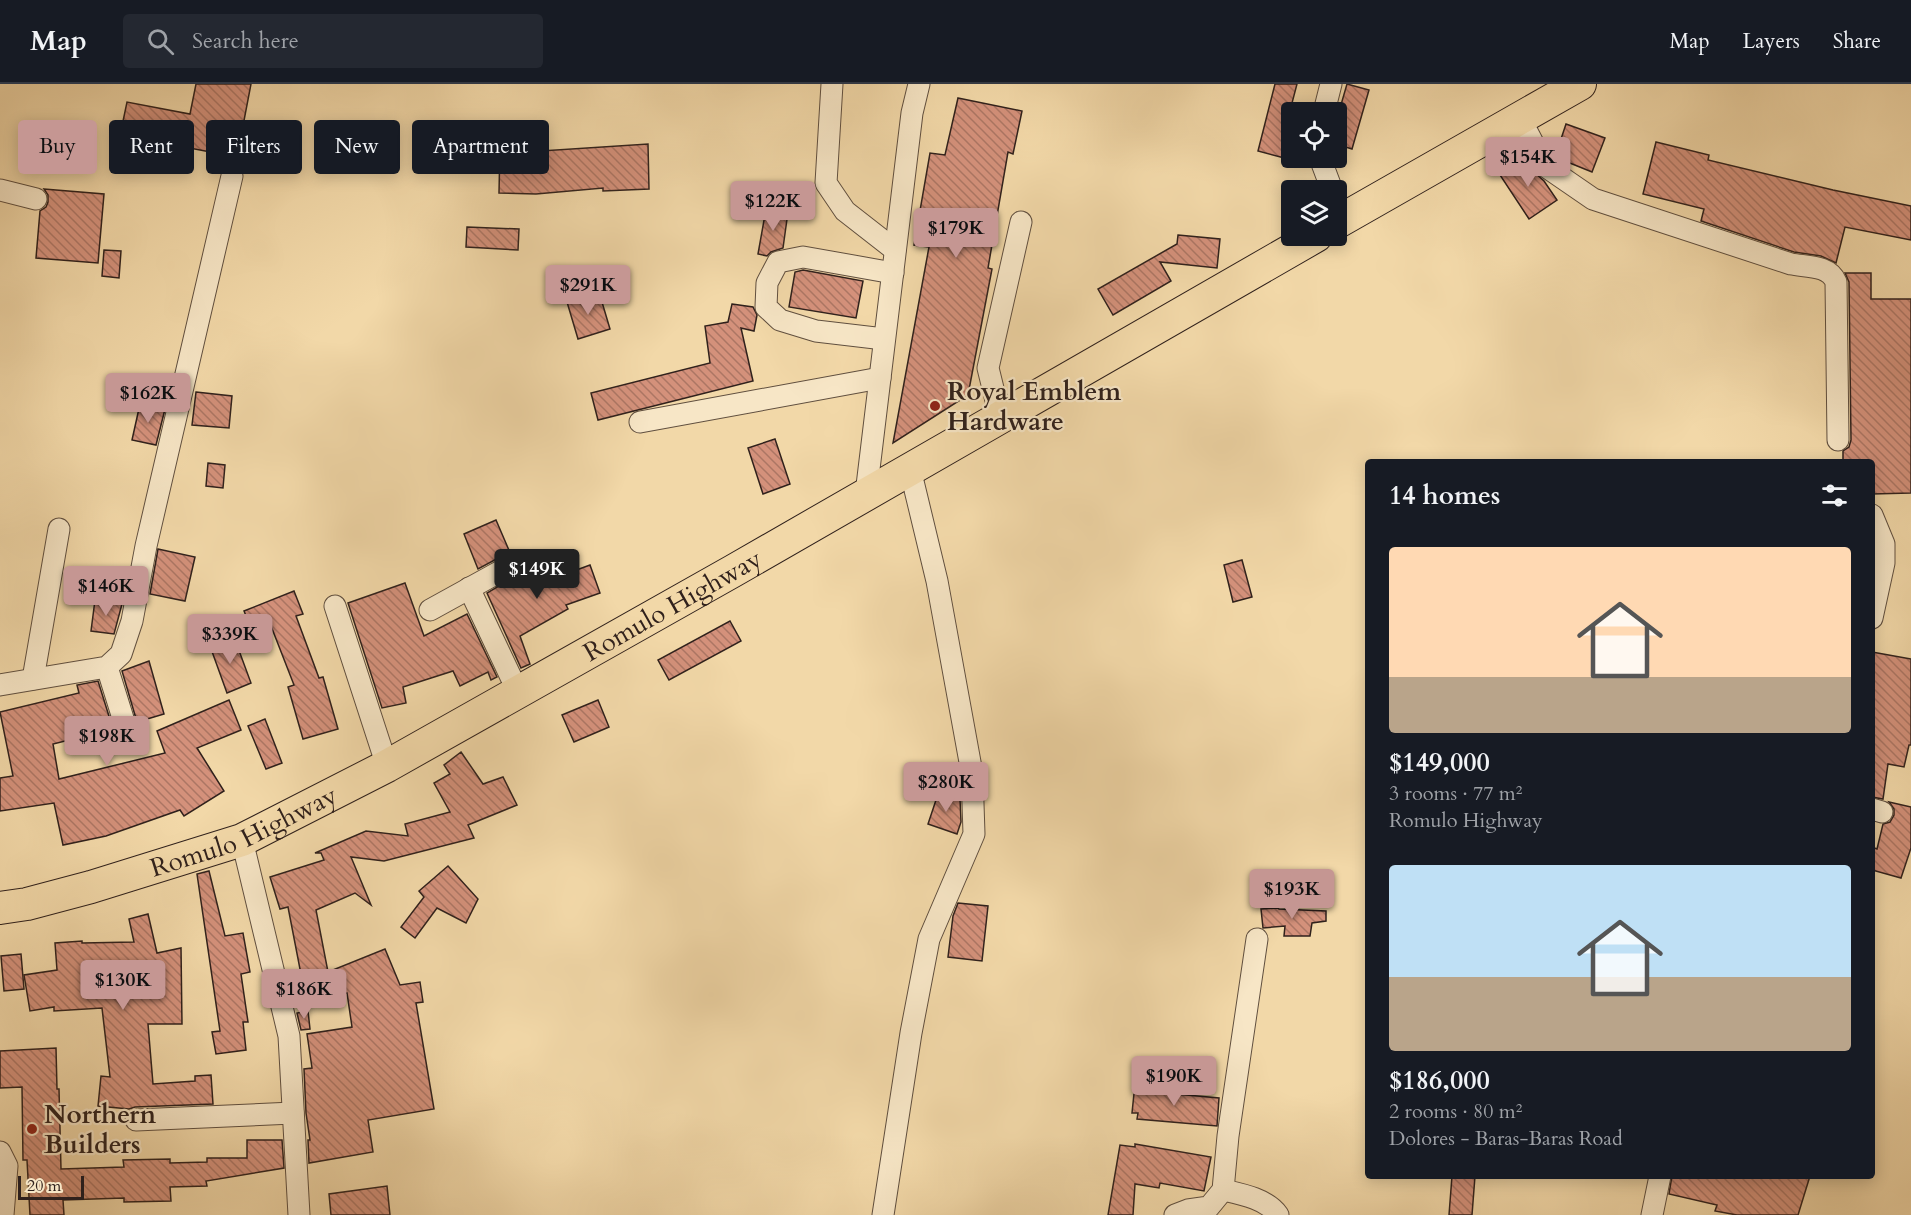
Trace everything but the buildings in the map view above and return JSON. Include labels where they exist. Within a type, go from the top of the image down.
[{"type":"highway","points":[[1347,218],[1580,84]]},
{"type":"highway","name":"Romulo Highway","points":[[0,908],[91,887],[243,840],[387,766],[1299,246]]},
{"type":"street","points":[[832,84],[826,183],[845,211],[896,250]]},
{"type":"street","points":[[866,494],[912,113],[919,84]]},
{"type":"street","points":[[1326,102],[1331,84]]},
{"type":"street","points":[[1520,118],[1545,166],[1593,199],[1791,264],[1825,269],[1833,274],[1836,282],[1838,440]]},
{"type":"street","points":[[0,685],[107,668],[121,654],[132,621],[146,546],[232,176]]},
{"type":"street","points":[[0,190],[36,199]]},
{"type":"street","points":[[1000,417],[988,368],[1021,222]]},
{"type":"street","points":[[884,339],[816,331],[780,320],[766,307],[767,283],[778,262],[803,257],[892,273]]},
{"type":"street","points":[[640,422],[880,378]]},
{"type":"street","points":[[883,1215],[911,1033],[929,939],[974,834],[972,773],[937,581],[910,469]]},
{"type":"street","points":[[1875,522],[1884,544],[1884,563],[1875,604]]},
{"type":"street","points":[[33,679],[59,529]]},
{"type":"street","points":[[430,609],[508,567]]},
{"type":"street","points":[[469,588],[518,692]]},
{"type":"street","points":[[335,606],[387,766]]},
{"type":"street","points":[[107,668],[126,728]]},
{"type":"street","points":[[243,840],[289,1036],[299,1215]]},
{"type":"street","points":[[1175,1215],[1188,1210],[1209,1207],[1223,1190],[1228,1136],[1257,939]]},
{"type":"street","points":[[136,1120],[293,1113]]},
{"type":"street","points":[[0,1152],[8,1166],[3,1215]]},
{"type":"street","points":[[1652,1215],[1659,1179]]},
{"type":"street","points":[[1223,1190],[1259,1200],[1278,1215]]},
{"type":"place","name":"Royal Emblem Hardware","points":[[935,406]]},
{"type":"place","name":"Northern Builders","points":[[32,1129]]}]
